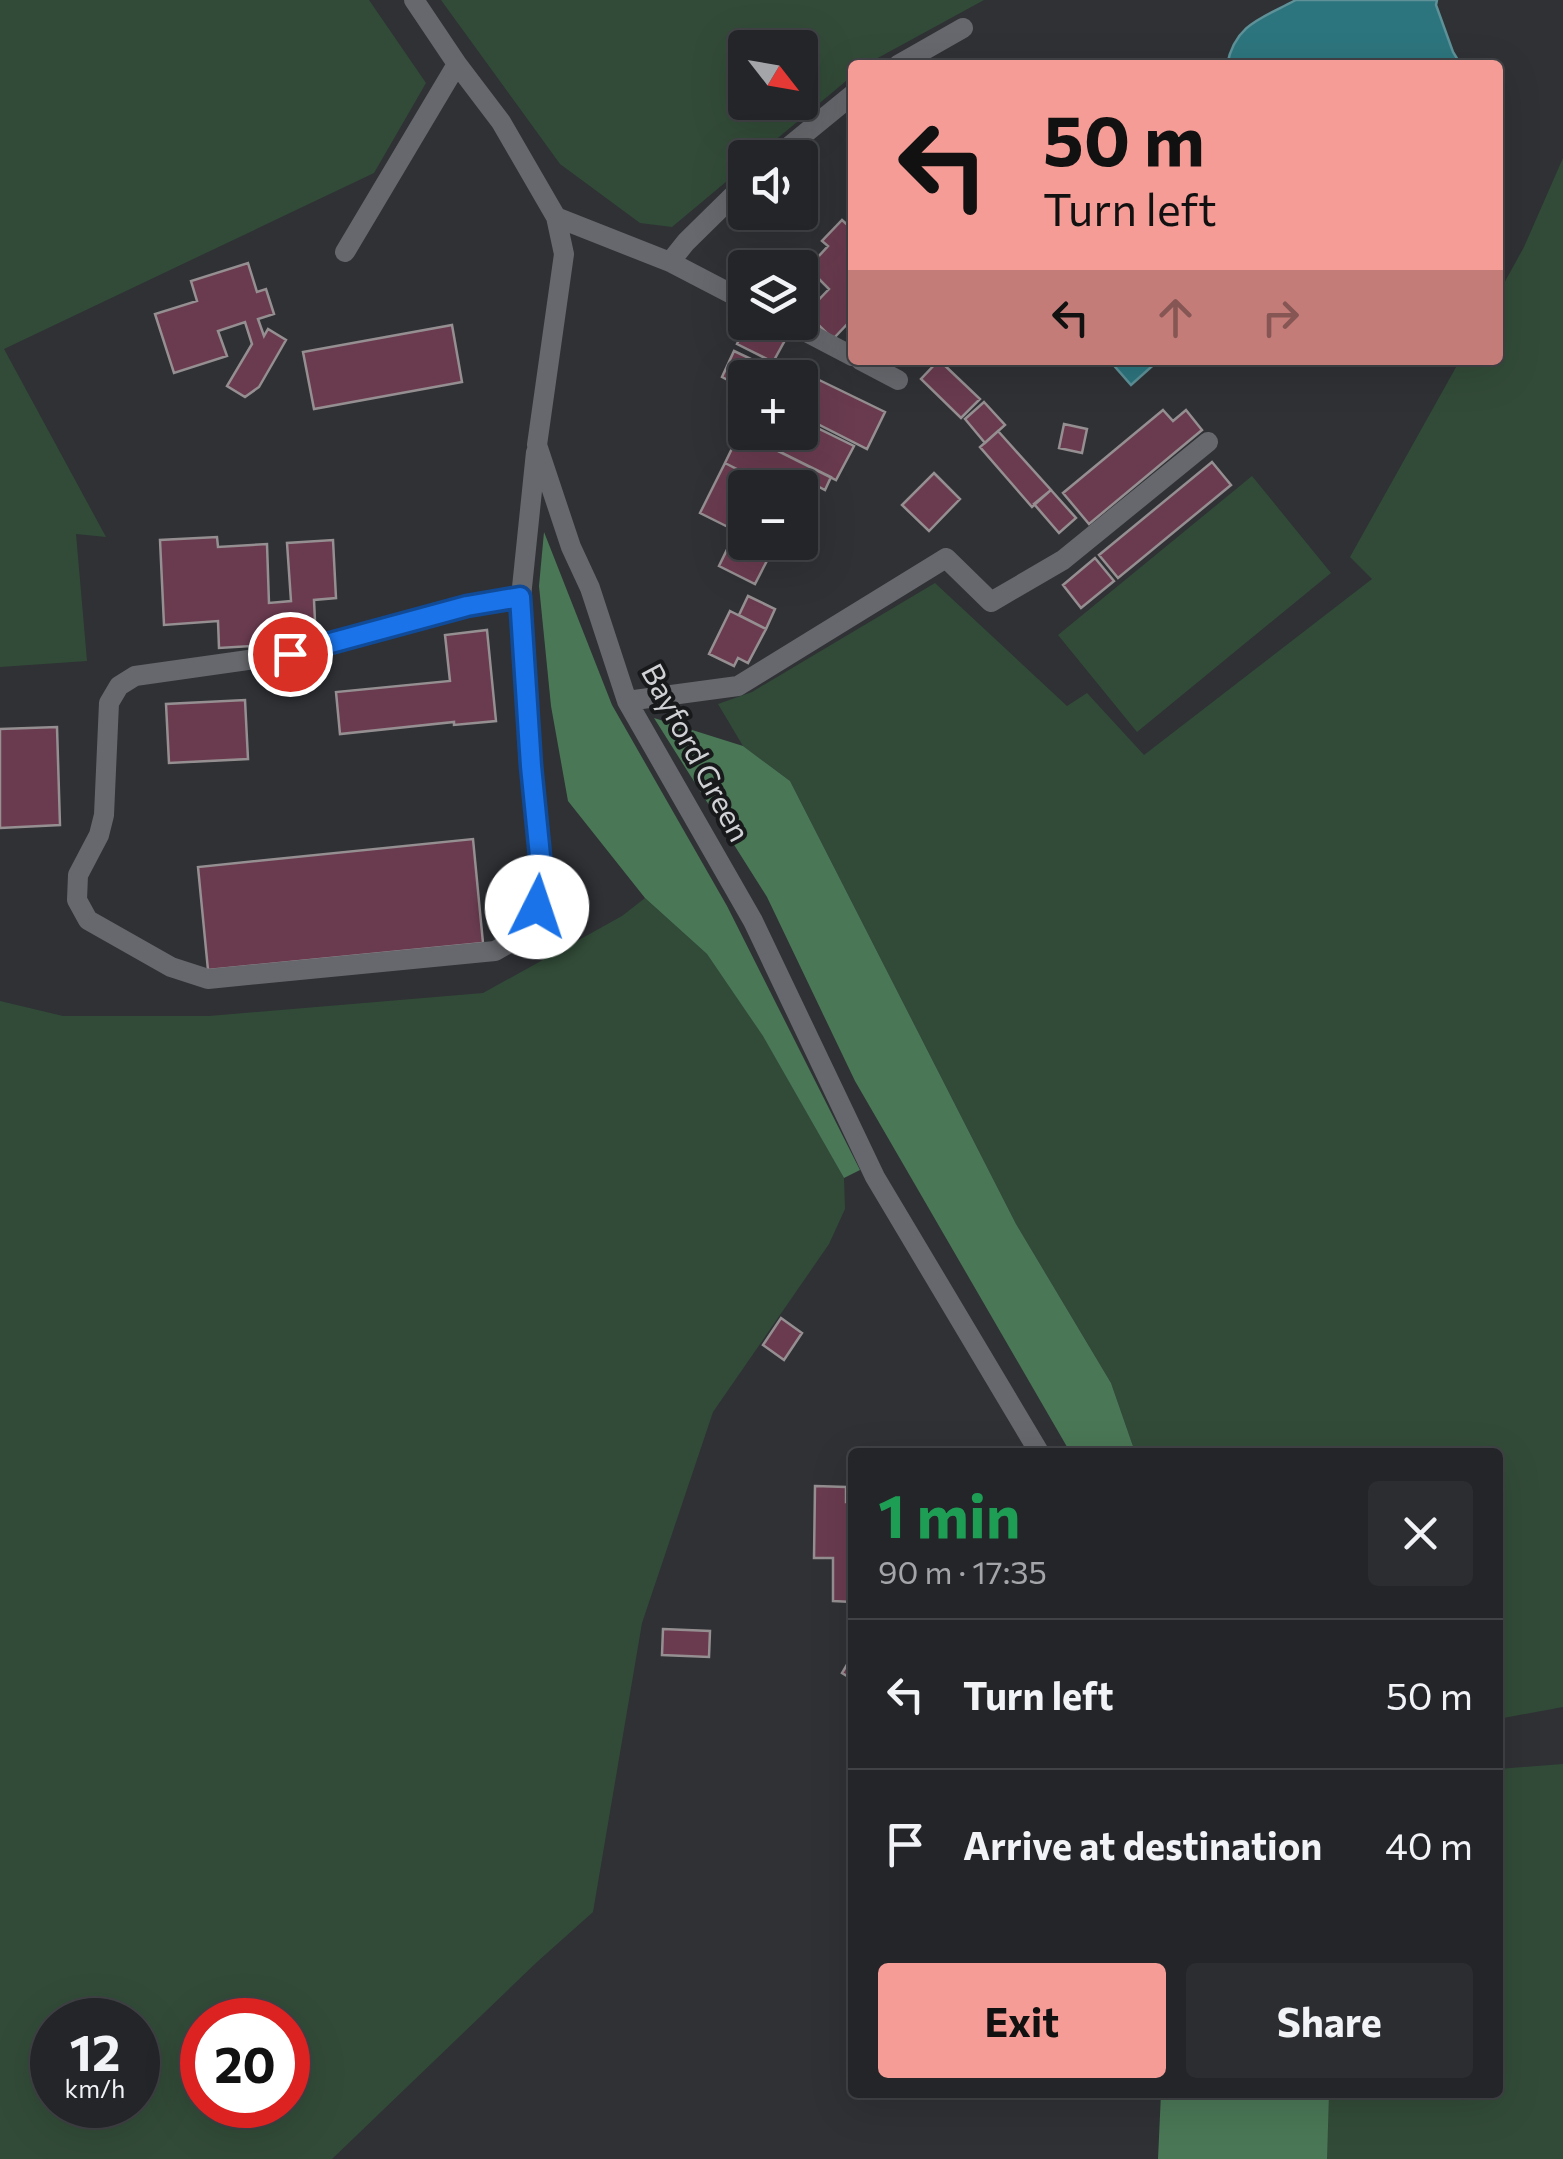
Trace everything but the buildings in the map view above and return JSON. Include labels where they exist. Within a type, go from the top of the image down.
[{"type":"lane","name":"Bayford Green","points":[[414,0],[501,122],[556,218],[564,254],[537,444],[627,701],[753,921],[876,1178],[1037,1448]]},
{"type":"lane","points":[[907,60],[963,28]]},
{"type":"lane","points":[[345,252],[457,64]]},
{"type":"lane","points":[[796,140],[848,98]]},
{"type":"lane","points":[[670,262],[728,201]]},
{"type":"lane","points":[[556,218],[670,262],[728,292]]},
{"type":"lane","points":[[818,338],[848,354]]},
{"type":"lane","points":[[870,365],[898,380]]},
{"type":"lane","points":[[627,701],[738,686],[946,558],[990,602],[1062,560],[1208,442]]},
{"type":"lane","points":[[520,597],[467,606],[290,654],[134,676],[119,686],[109,703],[104,815],[99,835],[78,875],[77,900],[88,920],[171,967],[208,979],[495,951],[525,934],[537,907],[541,866],[520,597],[537,444]]},
{"type":"green space","points":[[0,0],[369,0],[426,83],[374,173],[4,349],[106,537],[76,534],[87,661],[0,667]]},
{"type":"green space","points":[[441,0],[984,0],[874,60],[848,60],[848,79],[818,104],[818,30],[728,30],[728,120],[799,120],[775,140],[728,140],[728,180],[672,227],[640,223],[560,164]]},
{"type":"green space","points":[[1563,158],[1563,1707],[1503,1718],[1503,1448],[1134,1448],[1111,1383],[1016,1224],[790,781],[743,746],[718,704],[752,692],[935,583],[1067,706],[1087,693],[1144,755],[1372,579],[1350,557],[1457,365],[1503,365],[1503,285]]},
{"type":"green space","points":[[1252,476],[1331,573],[1137,732],[1058,635]]},
{"type":"green space","points":[[544,532],[612,705],[727,906],[860,1170],[844,1178],[763,1036],[707,954],[645,898],[568,801],[551,706],[539,586]]},
{"type":"green space","points":[[654,718],[743,746],[790,781],[1016,1224],[1111,1383],[1134,1448],[1068,1448],[855,1081],[767,897]]},
{"type":"green space","points":[[645,898],[707,954],[763,1035],[844,1178],[845,1209],[829,1244],[713,1412],[642,1623],[593,1912],[332,2159],[0,2159],[0,1001],[63,1016],[209,1016],[483,993],[622,916]]},
{"type":"green space","points":[[1563,1764],[1563,2159],[1317,2159],[1317,2098],[1503,2098],[1503,1769]]},
{"type":"green space","points":[[1161,2098],[1329,2098],[1327,2159],[1158,2159]]},
{"type":"water","points":[[1296,0],[1437,0],[1458,60],[1228,60],[1236,40],[1261,18]]},
{"type":"water","points":[[1114,365],[1153,365],[1131,385]]},
{"type":"route","points":[[290,654],[467,606],[520,597],[541,866],[537,907]]}]
